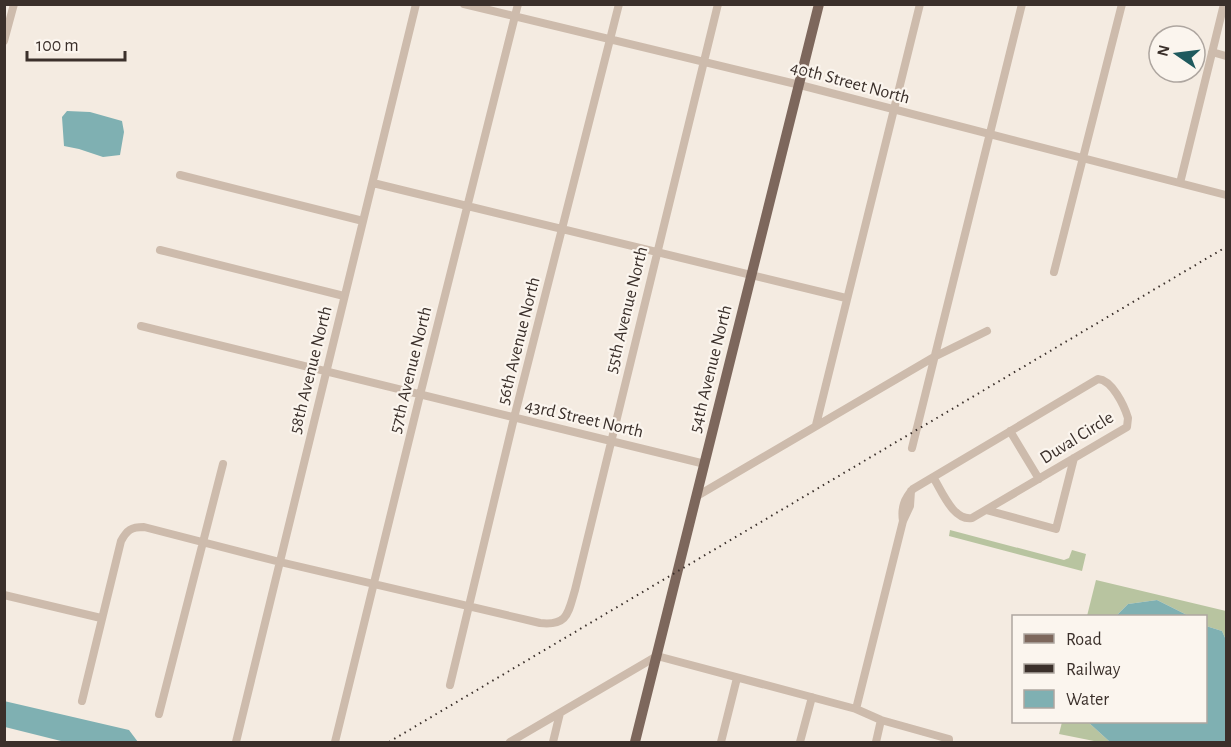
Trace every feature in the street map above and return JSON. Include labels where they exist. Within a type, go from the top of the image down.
[{"type":"main road","name":"54th Avenue North","points":[[635,742],[819,4]]},
{"type":"street","points":[[4,41],[14,4]]},
{"type":"street","name":"58th Avenue North","points":[[236,742],[416,4]]},
{"type":"street","name":"40th Street North","points":[[464,4],[800,85],[1227,195]]},
{"type":"street","name":"57th Avenue North","points":[[335,742],[518,4]]},
{"type":"street","name":"56th Avenue North","points":[[450,685],[514,418],[619,4]]},
{"type":"street","name":"55th Avenue North","points":[[469,608],[553,625],[561,622],[568,613],[718,4]]},
{"type":"street","points":[[816,425],[920,4]]},
{"type":"street","points":[[912,448],[1022,4]]},
{"type":"street","points":[[1054,272],[1122,4]]},
{"type":"street","points":[[1180,183],[1224,4]]},
{"type":"street","points":[[1212,52],[1227,56]]},
{"type":"street","points":[[180,175],[363,221]]},
{"type":"street","points":[[373,183],[846,298]]},
{"type":"street","points":[[160,250],[344,296]]},
{"type":"street","name":"43rd Street North","points":[[141,326],[705,464]]},
{"type":"street","points":[[697,496],[934,357],[987,331]]},
{"type":"street","name":"Duval Circle","points":[[856,709],[903,521],[903,506],[912,490],[933,477],[1096,380],[1103,379],[1109,384],[1127,412],[1129,422],[1127,427],[968,519],[958,516],[933,477]]},
{"type":"street","points":[[1010,431],[1039,479]]},
{"type":"street","points":[[986,510],[1056,529],[1074,458]]},
{"type":"street","points":[[159,714],[223,464]]},
{"type":"street","points":[[82,700],[121,541],[126,532],[133,527],[469,608]]},
{"type":"street","points":[[4,595],[101,618]]},
{"type":"street","points":[[510,742],[657,656],[856,709],[881,720],[949,741]]},
{"type":"street","points":[[721,742],[737,678]]},
{"type":"street","points":[[800,742],[812,697]]},
{"type":"street","points":[[553,742],[560,713]]},
{"type":"street","points":[[876,742],[881,720]]},
{"type":"green space","points":[[950,530],[1064,560],[1069,558],[1072,550],[1086,554],[1082,571],[949,536]]},
{"type":"green space","points":[[1096,580],[1226,611],[1226,640],[1222,631],[1207,626],[1207,615],[1187,615],[1157,600],[1128,604],[1117,615],[1087,615]]},
{"type":"green space","points":[[1062,723],[1089,723],[1110,742],[1099,742],[1059,734]]},
{"type":"water","points":[[67,111],[90,112],[122,121],[124,132],[120,155],[103,157],[64,146],[62,117]]},
{"type":"water","points":[[1157,600],[1187,615],[1117,615],[1128,604]]},
{"type":"water","points":[[1207,626],[1222,631],[1226,640],[1226,742],[1110,742],[1089,723],[1207,723]]},
{"type":"water","points":[[4,701],[129,730],[138,742],[65,742],[5,727]]},
{"type":"railway","points":[[389,742],[1226,247]]}]
